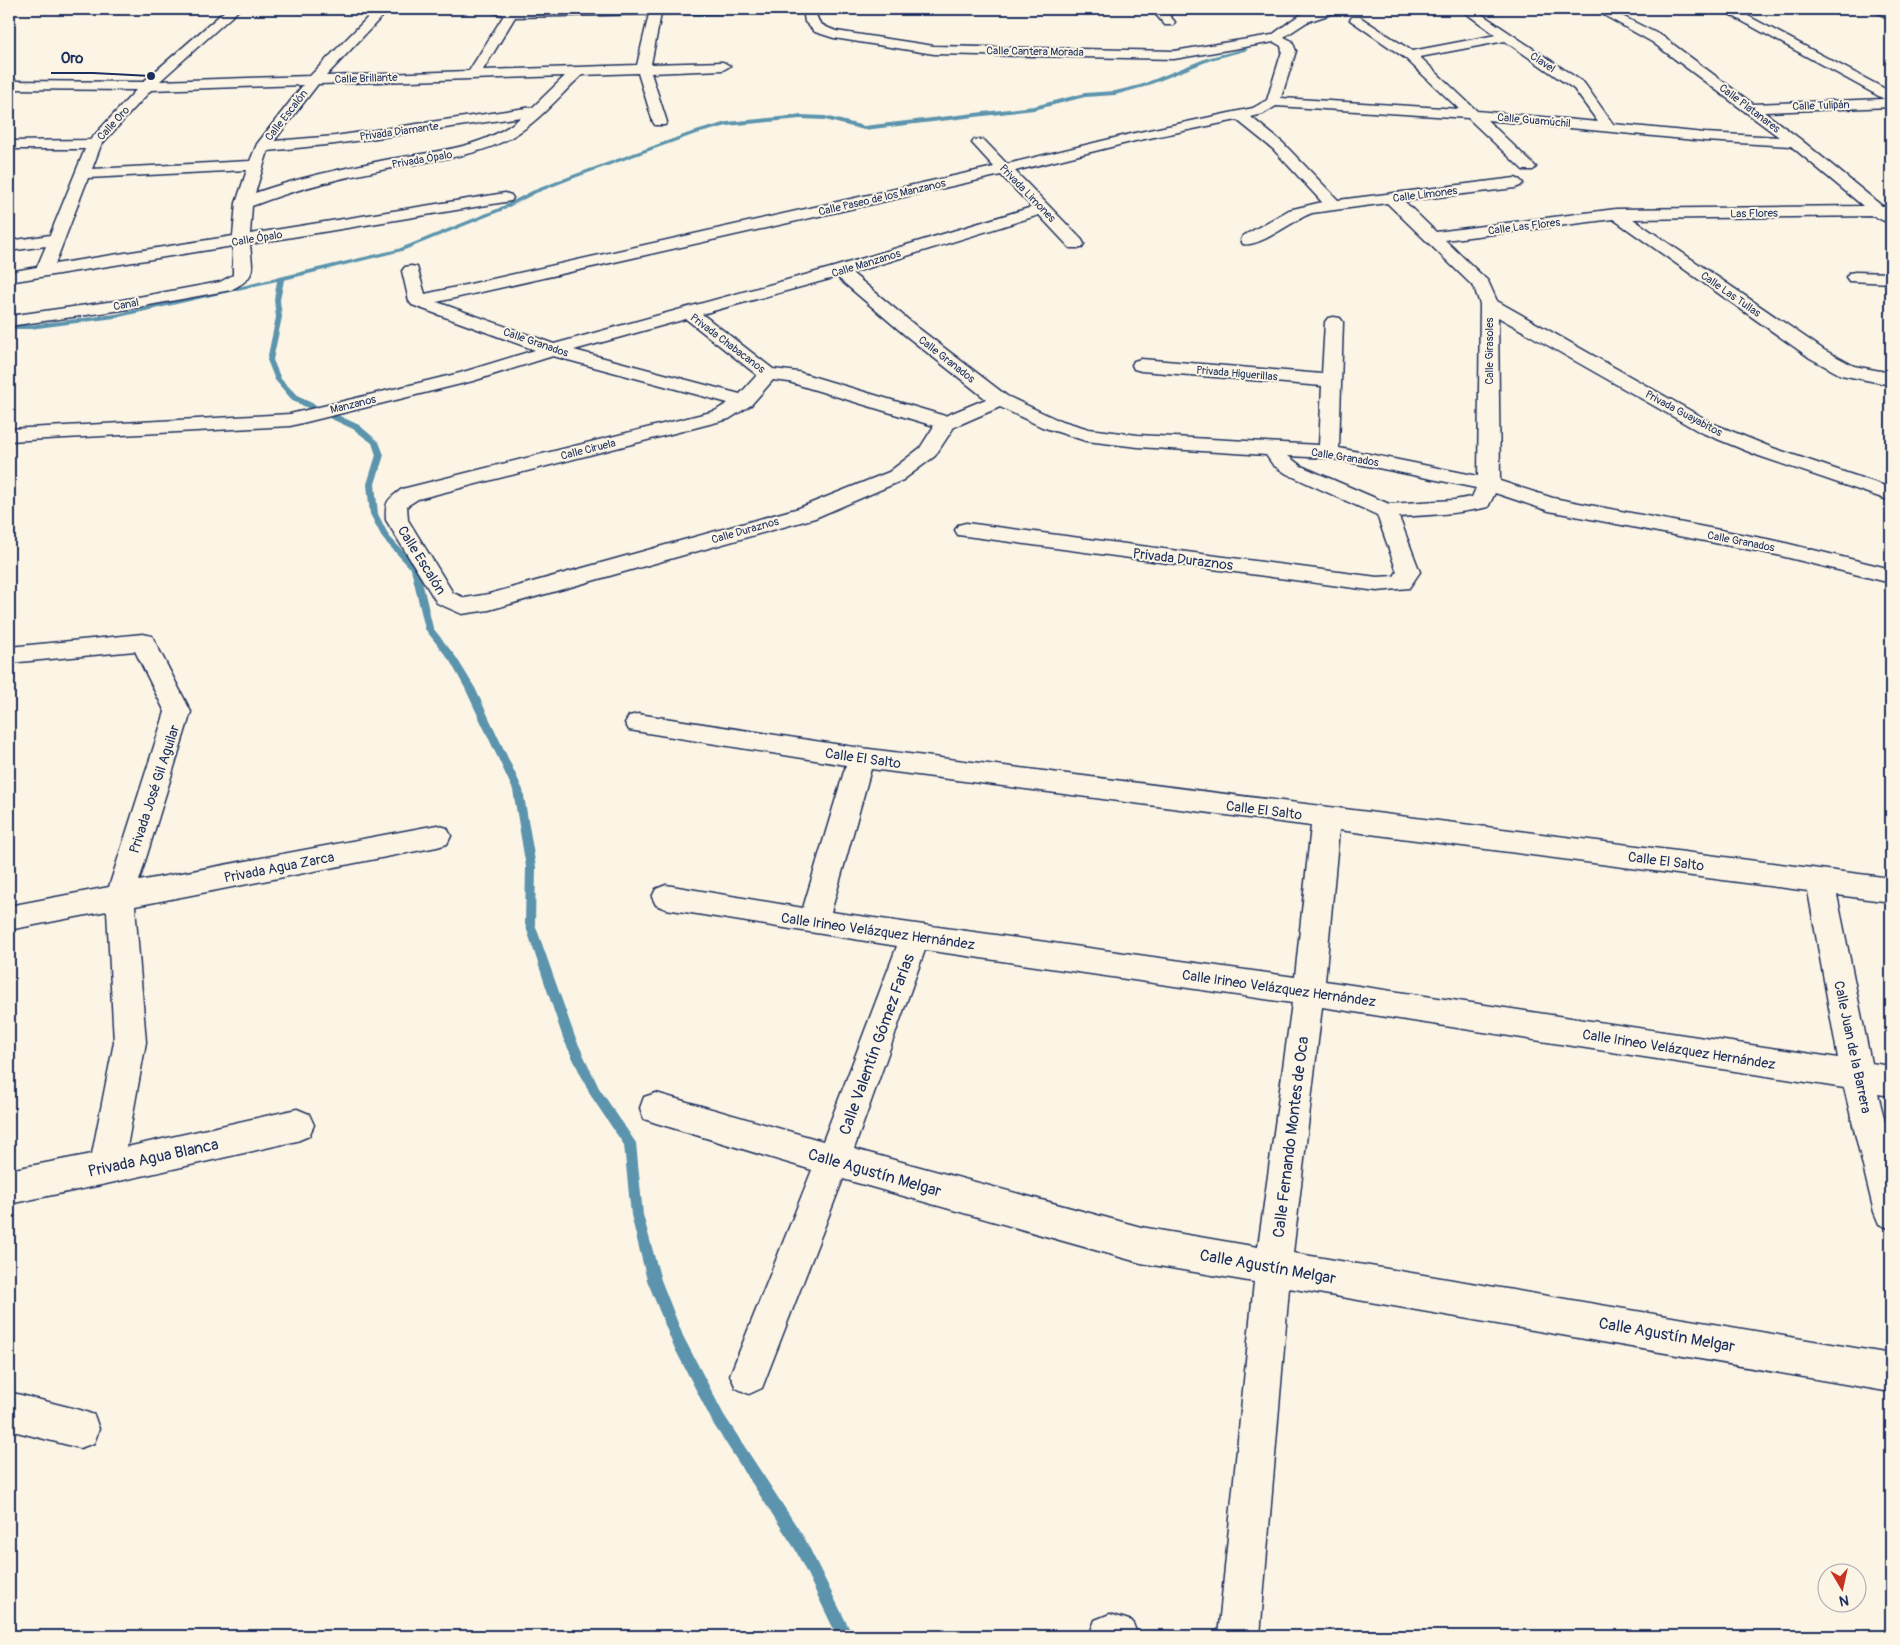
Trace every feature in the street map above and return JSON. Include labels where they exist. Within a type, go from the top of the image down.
[{"type":"street","name":"Calle Oro","points":[[44,272],[94,144],[147,86],[234,9]]},
{"type":"street","name":"Calle Escalón","points":[[241,278],[243,270],[241,241],[244,203],[262,146],[314,80],[383,9]]},
{"type":"street","points":[[496,9],[511,13],[726,9]]},
{"type":"street","name":"Calle Cantera Morada","points":[[809,9],[811,22],[819,29],[834,34],[934,50],[1052,50],[1174,55],[1194,53],[1246,41],[1276,38]]},
{"type":"street","points":[[1157,9],[1169,22]]},
{"type":"street","points":[[1273,102],[1289,51],[1286,44],[1276,38],[1296,21],[1315,12],[1333,9]]},
{"type":"street","name":"Clavel","points":[[1466,9],[1579,86],[1608,128]]},
{"type":"street","name":"Calle Platanares","points":[[1599,9],[1657,39],[1751,108],[1885,211],[1891,222]]},
{"type":"street","points":[[1726,9],[1891,97]]},
{"type":"street","points":[[1877,9],[1891,16]]},
{"type":"street","points":[[656,10],[643,69],[660,122]]},
{"type":"street","points":[[473,75],[511,13]]},
{"type":"street","points":[[1356,20],[1410,55],[1528,167]]},
{"type":"street","points":[[1410,55],[1506,37]]},
{"type":"street","name":"Calle Brillante","points":[[9,85],[147,86],[723,66]]},
{"type":"street","name":"Privada Ópalo","points":[[244,203],[270,192],[322,178],[459,152],[492,141],[516,128],[578,71]]},
{"type":"street","name":"Calle Guamúchil","points":[[1273,102],[1474,114],[1740,140],[1795,142]]},
{"type":"street","name":"Calle Paseo de los Manzanos","points":[[418,301],[1005,169],[1135,137],[1241,116],[1258,111],[1273,102]]},
{"type":"street","name":"Calle Tulipán","points":[[1751,108],[1891,103]]},
{"type":"street","name":"Privada Diamante","points":[[262,146],[335,140],[534,111]]},
{"type":"street","points":[[1241,116],[1278,146],[1334,205]]},
{"type":"street","name":"Privada Limones","points":[[979,143],[1076,244]]},
{"type":"street","points":[[9,145],[94,144]]},
{"type":"street","points":[[82,174],[256,165]]},
{"type":"street","name":"Calle Limones","points":[[1334,205],[1515,183]]},
{"type":"street","name":"Calle Ópalo","points":[[9,277],[505,198]]},
{"type":"street","name":"Calle Girasoles","points":[[1391,198],[1482,285],[1489,304],[1489,484]]},
{"type":"street","points":[[1248,240],[1295,213],[1310,208],[1334,205]]},
{"type":"street","name":"Calle Manzanos","points":[[688,312],[840,271],[1043,209]]},
{"type":"street","name":"Las Flores","points":[[1616,214],[1885,211]]},
{"type":"street","name":"Calle Las Flores","points":[[1432,237],[1616,214]]},
{"type":"street","name":"Calle Las Tullas","points":[[1616,214],[1817,354],[1848,371],[1891,379]]},
{"type":"street","points":[[9,246],[57,239]]},
{"type":"street","points":[[411,271],[418,301]]},
{"type":"street","name":"Calle Granados","points":[[840,271],[911,331],[1000,400],[1049,423],[1086,434],[1138,441],[1329,452],[1489,484],[1549,504],[1777,548],[1891,576]]},
{"type":"street","points":[[1855,277],[1891,278]]},
{"type":"street","name":"Canal","points":[[9,321],[122,305],[225,286],[241,278]]},
{"type":"street","name":"Calle Granados","points":[[418,301],[553,350],[744,400]]},
{"type":"street","name":"Privada Guayabitos","points":[[1489,304],[1707,428],[1766,452],[1891,495]]},
{"type":"street","name":"Manzanos","points":[[10,436],[290,420],[466,377],[688,312]]},
{"type":"street","name":"Privada Chabacanos","points":[[688,312],[768,374]]},
{"type":"street","points":[[1329,452],[1334,322]]},
{"type":"street","name":"Privada Higuerillas","points":[[1141,365],[1332,381]]},
{"type":"street","points":[[768,374],[791,376],[946,424],[1000,400]]},
{"type":"street","name":"Calle Ciruela","points":[[396,504],[410,494],[722,415],[744,400],[768,374]]},
{"type":"street","name":"Calle Duraznos","points":[[462,606],[489,602],[807,513],[896,476],[928,452],[946,424]]},
{"type":"street","points":[[1274,449],[1280,461],[1294,470],[1386,511],[1454,507],[1480,502],[1489,484]]},
{"type":"street","name":"Calle Escalón","points":[[396,504],[397,520],[445,598],[462,606]]},
{"type":"street","name":"Privada Duraznos","points":[[966,530],[1377,584],[1401,583],[1409,572],[1386,511]]},
{"type":"street","name":"Privada José Gil Aguilar","points":[[9,654],[143,642],[178,712],[120,897]]},
{"type":"street","name":"Calle El Salto","points":[[638,723],[862,758],[1891,890]]},
{"type":"street","points":[[814,922],[862,758]]},
{"type":"street","name":"Calle Fernando Montes de Oca","points":[[1239,1636],[1273,1267],[1309,992],[1326,818]]},
{"type":"street","name":"Privada Agua Zarca","points":[[9,918],[438,836]]},
{"type":"street","name":"Calle Juan de la Barrera","points":[[1820,880],[1857,1076],[1891,1212]]},
{"type":"street","points":[[106,1168],[130,1042],[120,897]]},
{"type":"street","name":"Calle Irineo Velázquez Hernández","points":[[666,897],[814,922],[1309,992],[1891,1081]]},
{"type":"street","name":"Calle Valentín Gómez Farías","points":[[750,1374],[833,1160],[915,937]]},
{"type":"street","name":"Calle Agustín Melgar","points":[[656,1108],[833,1160],[1141,1245],[1891,1373]]},
{"type":"street","name":"Privada Agua Blanca","points":[[9,1186],[106,1168],[296,1125]]},
{"type":"street","points":[[9,1411],[80,1429]]},
{"type":"waterway","points":[[281,279],[400,250],[499,210],[534,192],[575,176],[691,134],[727,124],[800,117],[825,118],[864,128],[1034,108],[1085,95],[1115,93],[1142,86],[1209,59],[1246,49]]},
{"type":"waterway","points":[[9,327],[30,327],[115,316],[281,279]]},
{"type":"waterway","points":[[281,279],[277,300],[279,317],[270,360],[278,380],[296,399],[356,427],[375,442],[380,455],[371,484],[374,514],[386,537],[415,568],[429,629],[453,659],[470,688],[518,790],[531,867],[530,924],[569,1038],[595,1092],[630,1143],[637,1215],[654,1280],[678,1340],[719,1420],[800,1544],[845,1636]]},
{"type":"place","name":"Oro","points":[[151,76]]}]
